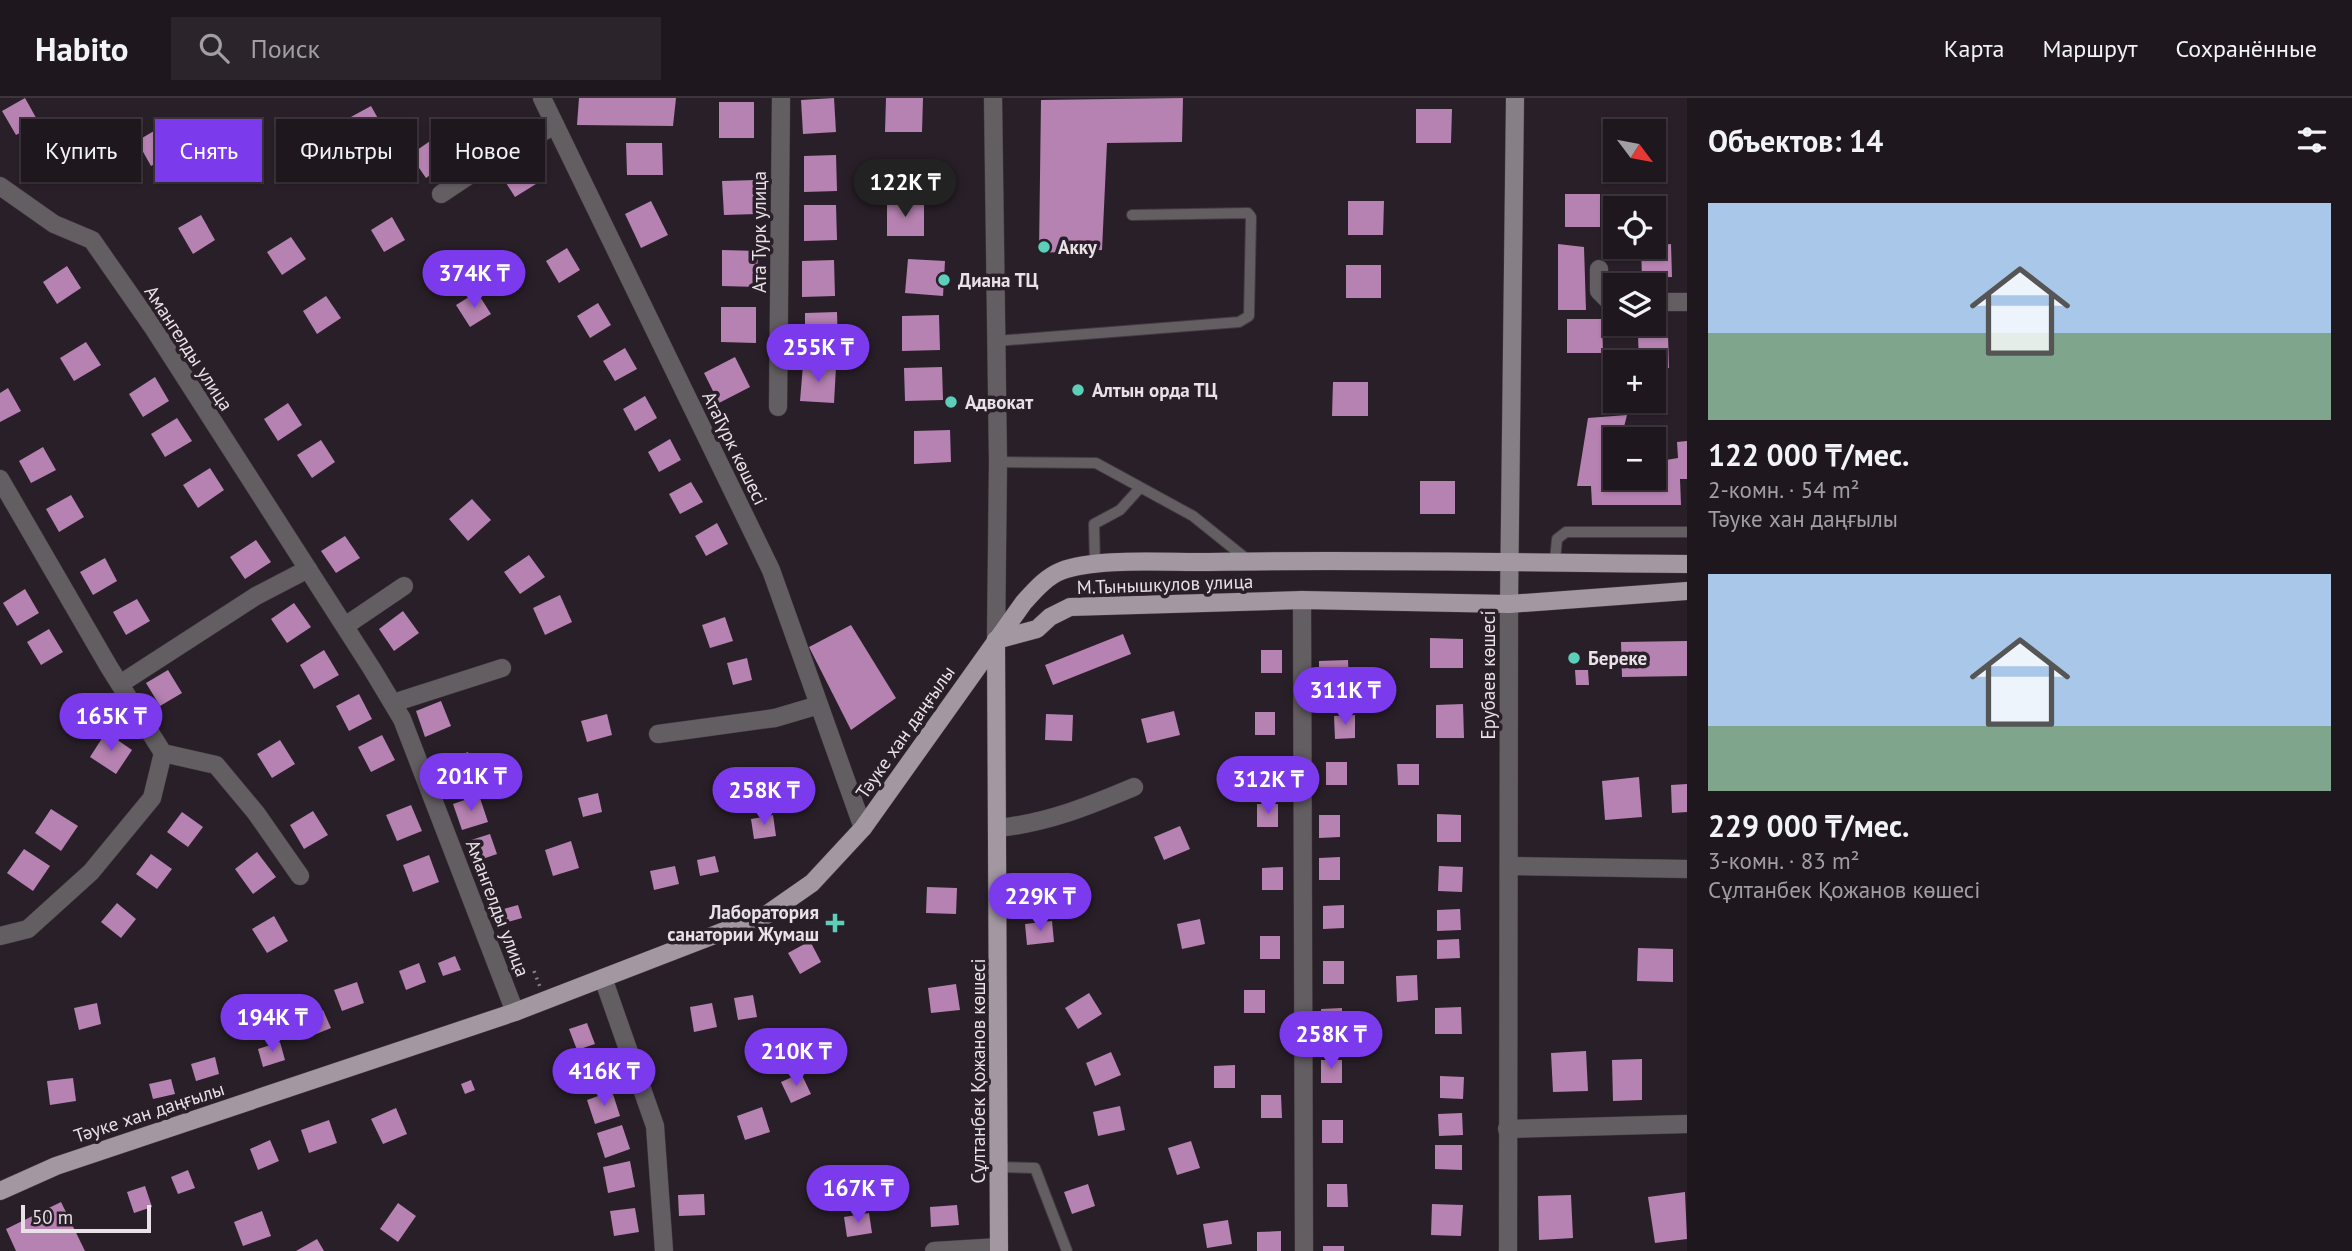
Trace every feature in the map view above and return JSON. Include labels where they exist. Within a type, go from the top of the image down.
[{"type":"main road","name":"Ерубаев көшесі","points":[[1509,604],[1515,98]]},
{"type":"main road","name":"М.Тынышкулов улица","points":[[996,640],[1040,585],[1061,571],[1094,564],[1555,560],[1687,564]]},
{"type":"main road","name":"М.Тынышкулов улица","points":[[996,640],[1037,629],[1050,617],[1070,607],[1302,600],[1509,604],[1687,591]]},
{"type":"main road","name":"Тәуке хан даңғылы","points":[[0,1191],[56,1166],[516,1012],[766,915],[812,883],[863,828],[996,640]]},
{"type":"main road","name":"Сұлтанбек Қожанов көшесі","points":[[996,640],[999,1249]]},
{"type":"street","name":"АтаТүрк көшесі","points":[[542,98],[771,570],[863,828]]},
{"type":"street","name":"Ата Турк улица","points":[[778,407],[781,98]]},
{"type":"street","points":[[993,98],[998,462],[996,640]]},
{"type":"street","points":[[441,194],[486,164],[555,125]]},
{"type":"street","name":"Амангелды улица","points":[[0,186],[54,223],[92,240],[152,326],[345,626],[393,703],[407,731],[516,1012]]},
{"type":"street","points":[[1599,269],[1599,291],[1603,295]]},
{"type":"street","points":[[1666,302],[1687,302]]},
{"type":"street","points":[[0,478],[163,753],[216,765],[256,813],[300,876]]},
{"type":"street","points":[[120,684],[256,596],[308,569]]},
{"type":"street","points":[[345,626],[404,586]]},
{"type":"street","points":[[1302,600],[1304,1251]]},
{"type":"street","name":"Ерубаев көшесі","points":[[1508,1251],[1509,604]]},
{"type":"street","points":[[393,703],[502,668]]},
{"type":"street","points":[[658,734],[775,718],[819,705]]},
{"type":"street","points":[[0,936],[28,929],[91,872],[152,798],[163,753]]},
{"type":"street","points":[[998,828],[1030,825],[1076,811],[1134,787]]},
{"type":"street","points":[[1510,866],[1687,869]]},
{"type":"street","points":[[603,978],[655,1126],[664,1251]]},
{"type":"street","points":[[1507,1129],[1687,1124]]},
{"type":"street","points":[[934,1251],[999,1249]]},
{"type":"lane","points":[[996,341],[1239,322],[1249,316],[1251,216],[1248,213],[1132,215]]},
{"type":"lane","points":[[998,462],[1096,463],[1139,489],[1193,516],[1249,561]]},
{"type":"lane","points":[[1094,564],[1094,524],[1120,510],[1139,489]]},
{"type":"lane","points":[[1555,560],[1557,539],[1566,533],[1687,532]]},
{"type":"lane","points":[[999,1167],[1035,1168],[1067,1251]]},
{"type":"building","points":[[25,98],[37,119],[21,119],[21,132],[16,135],[2,111]]},
{"type":"building","points":[[579,98],[676,98],[673,126],[577,125]]},
{"type":"building","points":[[834,98],[836,132],[803,134],[801,100]]},
{"type":"building","points":[[886,98],[923,98],[922,132],[885,132]]},
{"type":"building","points":[[1183,98],[1182,142],[1107,143],[1102,250],[1039,253],[1041,100]]},
{"type":"building","points":[[719,102],[754,102],[754,138],[719,138]]},
{"type":"building","points":[[371,106],[378,119],[350,119]]},
{"type":"building","points":[[1416,109],[1452,109],[1451,143],[1416,143]]},
{"type":"building","points":[[155,130],[155,164],[151,166],[141,148],[141,139]]},
{"type":"building","points":[[431,140],[431,175],[426,178],[417,165],[417,150]]},
{"type":"building","points":[[626,143],[662,143],[663,175],[627,175]]},
{"type":"building","points":[[836,155],[837,191],[804,192],[804,156]]},
{"type":"building","points":[[886,160],[923,160],[923,195],[886,195]]},
{"type":"building","points":[[756,180],[757,214],[724,215],[722,181]]},
{"type":"building","points":[[505,182],[535,182],[536,184],[515,197]]},
{"type":"building","points":[[1565,194],[1600,194],[1600,227],[1565,227]]},
{"type":"building","points":[[651,201],[668,235],[641,248],[625,214]]},
{"type":"building","points":[[887,201],[924,202],[924,236],[887,236]]},
{"type":"building","points":[[1348,201],[1384,201],[1383,235],[1348,235]]},
{"type":"building","points":[[804,205],[836,205],[837,240],[804,241]]},
{"type":"building","points":[[201,215],[215,240],[193,254],[178,228]]},
{"type":"building","points":[[392,217],[405,240],[384,252],[371,230]]},
{"type":"building","points":[[291,237],[306,259],[282,275],[267,252]]},
{"type":"building","points":[[1558,244],[1584,247],[1586,310],[1558,310]]},
{"type":"building","points":[[1666,244],[1671,244],[1672,277],[1666,277],[1666,273],[1642,273],[1641,259],[1666,259]]},
{"type":"building","points":[[567,248],[580,270],[559,283],[546,261]]},
{"type":"building","points":[[722,250],[758,251],[757,287],[722,286]]},
{"type":"building","points":[[908,259],[945,261],[943,296],[905,293]]},
{"type":"building","points":[[834,260],[835,296],[802,297],[802,261]]},
{"type":"building","points":[[1346,265],[1381,265],[1381,298],[1346,298]]},
{"type":"building","points":[[67,266],[81,288],[57,304],[43,282]]},
{"type":"building","points":[[477,292],[491,314],[470,327],[456,305]]},
{"type":"building","points":[[326,296],[341,318],[317,334],[303,311]]},
{"type":"building","points":[[598,303],[611,325],[590,338],[577,316]]},
{"type":"building","points":[[721,307],[756,307],[756,343],[721,342]]},
{"type":"building","points":[[837,312],[838,348],[805,349],[805,313]]},
{"type":"building","points":[[939,315],[940,350],[902,351],[902,316]]},
{"type":"building","points":[[1567,319],[1602,319],[1603,353],[1567,353]]},
{"type":"building","points":[[1666,335],[1669,368],[1666,368],[1666,350],[1639,350],[1638,336]]},
{"type":"building","points":[[86,342],[101,365],[74,381],[60,358]]},
{"type":"building","points":[[625,348],[637,369],[615,381],[603,361]]},
{"type":"building","points":[[735,357],[750,387],[719,403],[704,373]]},
{"type":"building","points":[[803,365],[836,367],[834,403],[800,401]]},
{"type":"building","points":[[942,367],[943,400],[905,401],[904,368]]},
{"type":"building","points":[[155,377],[169,401],[143,417],[129,394]]},
{"type":"building","points":[[1333,382],[1368,382],[1368,416],[1332,416]]},
{"type":"building","points":[[8,388],[21,411],[0,422],[0,393]]},
{"type":"building","points":[[645,396],[657,418],[635,431],[623,409]]},
{"type":"building","points":[[288,403],[302,425],[278,441],[264,419]]},
{"type":"building","points":[[1627,415],[1624,427],[1603,427],[1603,490],[1666,490],[1666,460],[1678,458],[1677,442],[1687,441],[1687,479],[1680,479],[1681,505],[1592,505],[1591,486],[1577,486],[1588,418]]},
{"type":"building","points":[[177,418],[192,441],[165,457],[151,434]]},
{"type":"building","points":[[950,430],[951,462],[914,464],[914,431]]},
{"type":"building","points":[[670,439],[681,460],[659,472],[648,452]]},
{"type":"building","points":[[321,440],[335,462],[312,478],[297,455]]},
{"type":"building","points":[[43,447],[56,470],[31,483],[19,461]]},
{"type":"building","points":[[210,468],[224,490],[198,508],[183,485]]},
{"type":"building","points":[[1420,481],[1455,481],[1455,514],[1420,514]]},
{"type":"building","points":[[691,482],[703,502],[680,514],[669,494]]},
{"type":"building","points":[[71,495],[84,517],[59,532],[46,509]]},
{"type":"building","points":[[472,499],[491,520],[468,541],[449,519]]},
{"type":"building","points":[[717,523],[728,544],[706,556],[695,536]]},
{"type":"building","points":[[345,536],[360,558],[336,573],[321,551]]},
{"type":"building","points":[[256,540],[271,562],[245,579],[230,557]]},
{"type":"building","points":[[529,555],[545,577],[520,594],[504,572]]},
{"type":"building","points":[[105,558],[117,581],[93,595],[80,572]]},
{"type":"building","points":[[25,589],[39,613],[17,626],[3,603]]},
{"type":"building","points":[[560,595],[572,622],[545,635],[533,608]]},
{"type":"building","points":[[137,599],[150,621],[126,635],[113,612]]},
{"type":"building","points":[[294,603],[311,627],[287,643],[271,619]]},
{"type":"building","points":[[403,611],[419,633],[394,651],[379,629]]},
{"type":"building","points":[[725,617],[733,641],[710,648],[702,625]]},
{"type":"building","points":[[851,625],[896,698],[851,730],[809,647]]},
{"type":"building","points":[[49,629],[63,652],[41,665],[27,642]]},
{"type":"building","points":[[1123,634],[1131,654],[1053,685],[1045,665]]},
{"type":"building","points":[[1430,638],[1463,639],[1463,668],[1430,668]]},
{"type":"building","points":[[1687,641],[1687,676],[1622,677],[1621,642]]},
{"type":"building","points":[[324,650],[339,675],[314,689],[300,665]]},
{"type":"building","points":[[1261,650],[1282,650],[1282,673],[1261,673]]},
{"type":"building","points":[[747,658],[752,680],[733,685],[727,663]]},
{"type":"building","points":[[1348,660],[1349,684],[1319,685],[1319,661]]},
{"type":"building","points":[[168,670],[182,693],[160,706],[146,683]]},
{"type":"building","points":[[1575,670],[1588,670],[1589,685],[1576,685]]},
{"type":"building","points":[[359,694],[372,719],[349,731],[336,706]]},
{"type":"building","points":[[441,701],[451,726],[425,737],[416,711]]},
{"type":"building","points":[[1463,704],[1464,738],[1436,738],[1436,705]]},
{"type":"building","points":[[1174,711],[1180,735],[1147,743],[1141,719]]},
{"type":"building","points":[[1255,712],[1275,712],[1275,735],[1255,735]]},
{"type":"building","points":[[607,714],[612,735],[587,742],[581,721]]},
{"type":"building","points":[[1046,714],[1073,715],[1072,741],[1045,740]]},
{"type":"building","points":[[1355,715],[1355,738],[1335,739],[1334,716]]},
{"type":"building","points":[[106,732],[132,750],[116,774],[90,757]]},
{"type":"building","points":[[382,735],[395,760],[371,772],[358,747]]},
{"type":"building","points":[[280,740],[295,764],[272,778],[257,754]]},
{"type":"building","points":[[468,752],[477,777],[450,787],[441,762]]},
{"type":"building","points":[[1247,756],[1267,756],[1267,778],[1247,779]]},
{"type":"building","points":[[1326,762],[1347,762],[1347,785],[1326,785]]},
{"type":"building","points":[[1397,764],[1419,764],[1419,785],[1398,785]]},
{"type":"building","points":[[1639,777],[1642,817],[1605,820],[1602,781]]},
{"type":"building","points":[[1687,784],[1687,812],[1672,813],[1671,785]]},
{"type":"building","points":[[598,793],[602,812],[583,817],[578,798]]},
{"type":"building","points":[[479,795],[488,822],[462,830],[453,804]]},
{"type":"building","points":[[1257,804],[1278,804],[1278,827],[1257,827]]},
{"type":"building","points":[[411,805],[422,831],[397,841],[386,815]]},
{"type":"building","points":[[51,809],[78,826],[61,851],[35,833]]},
{"type":"building","points":[[313,811],[328,835],[304,849],[290,825]]},
{"type":"building","points":[[182,812],[203,827],[188,847],[167,832]]},
{"type":"building","points":[[1437,814],[1461,815],[1461,842],[1437,842]]},
{"type":"building","points":[[773,815],[776,836],[754,839],[751,819]]},
{"type":"building","points":[[1319,815],[1340,815],[1340,837],[1319,838]]},
{"type":"building","points":[[1180,826],[1190,849],[1164,860],[1154,837]]},
{"type":"building","points":[[490,834],[497,854],[474,862],[468,841]]},
{"type":"building","points":[[571,841],[579,868],[553,876],[545,850]]},
{"type":"building","points":[[24,849],[50,866],[33,891],[7,873]]},
{"type":"building","points":[[257,852],[276,877],[253,894],[235,869]]},
{"type":"building","points":[[151,854],[172,869],[157,889],[136,874]]},
{"type":"building","points":[[429,855],[439,882],[413,892],[403,865]]},
{"type":"building","points":[[715,856],[719,872],[700,876],[697,860]]},
{"type":"building","points":[[1340,857],[1340,880],[1319,880],[1319,858]]},
{"type":"building","points":[[675,866],[679,884],[654,890],[650,871]]},
{"type":"building","points":[[1439,866],[1463,867],[1462,892],[1438,891]]},
{"type":"building","points":[[1283,867],[1283,890],[1262,890],[1262,868]]},
{"type":"building","points":[[927,887],[957,888],[956,914],[926,913]]},
{"type":"building","points":[[117,903],[136,919],[121,938],[101,922]]},
{"type":"building","points":[[518,905],[522,918],[504,923],[500,910]]},
{"type":"building","points":[[1344,905],[1344,928],[1323,929],[1323,906]]},
{"type":"building","points":[[1460,909],[1461,930],[1437,931],[1437,910]]},
{"type":"building","points":[[274,916],[288,941],[267,953],[252,929]]},
{"type":"building","points":[[1200,919],[1205,944],[1182,949],[1177,924]]},
{"type":"building","points":[[1052,921],[1054,942],[1027,945],[1025,924]]},
{"type":"building","points":[[1260,936],[1280,936],[1280,959],[1260,959]]},
{"type":"building","points":[[1459,939],[1460,958],[1437,959],[1437,940]]},
{"type":"building","points":[[810,941],[821,962],[800,974],[788,953]]},
{"type":"building","points":[[1638,948],[1673,949],[1673,982],[1637,981]]},
{"type":"building","points":[[455,956],[461,970],[443,976],[438,963]]},
{"type":"building","points":[[1323,961],[1344,961],[1344,984],[1323,984]]},
{"type":"building","points":[[419,963],[426,982],[406,990],[399,971]]},
{"type":"building","points":[[1417,975],[1418,1000],[1397,1002],[1396,976]]},
{"type":"building","points":[[357,982],[364,1003],[342,1011],[334,990]]},
{"type":"building","points":[[956,984],[960,1010],[931,1013],[928,988]]},
{"type":"building","points":[[1244,990],[1265,990],[1265,1013],[1244,1013]]},
{"type":"building","points":[[1089,993],[1102,1014],[1078,1029],[1065,1008]]},
{"type":"building","points":[[753,995],[757,1017],[738,1020],[734,998]]},
{"type":"building","points":[[97,1003],[101,1024],[79,1030],[74,1008]]},
{"type":"building","points":[[712,1003],[717,1027],[694,1032],[690,1007]]},
{"type":"building","points":[[1461,1007],[1462,1034],[1435,1034],[1435,1008]]},
{"type":"building","points":[[1342,1008],[1342,1031],[1321,1031],[1321,1009]]},
{"type":"building","points":[[323,1010],[331,1028],[314,1035],[306,1017]]},
{"type":"building","points":[[587,1023],[595,1044],[577,1050],[569,1029]]},
{"type":"building","points":[[280,1042],[285,1060],[263,1067],[258,1049]]},
{"type":"building","points":[[1586,1051],[1588,1091],[1553,1092],[1551,1053]]},
{"type":"building","points":[[1111,1052],[1121,1075],[1095,1086],[1086,1063]]},
{"type":"building","points":[[215,1057],[219,1074],[196,1081],[191,1064]]},
{"type":"building","points":[[599,1058],[607,1082],[582,1090],[574,1066]]},
{"type":"building","points":[[1642,1059],[1642,1100],[1613,1101],[1612,1060]]},
{"type":"building","points":[[1321,1060],[1342,1060],[1342,1083],[1321,1083]]},
{"type":"building","points":[[1235,1065],[1235,1088],[1214,1088],[1214,1066]]},
{"type":"building","points":[[801,1073],[811,1094],[791,1103],[781,1082]]},
{"type":"building","points":[[1440,1076],[1464,1077],[1463,1099],[1440,1098]]},
{"type":"building","points":[[73,1078],[76,1101],[50,1105],[47,1081]]},
{"type":"building","points":[[171,1079],[175,1094],[153,1099],[149,1084]]},
{"type":"building","points":[[471,1080],[475,1090],[465,1094],[461,1084]]},
{"type":"building","points":[[612,1091],[620,1116],[595,1124],[587,1100]]},
{"type":"building","points":[[1261,1095],[1281,1095],[1282,1118],[1261,1118]]},
{"type":"building","points":[[1120,1106],[1125,1130],[1098,1136],[1093,1112]]},
{"type":"building","points":[[762,1107],[770,1132],[745,1140],[737,1116]]},
{"type":"building","points":[[396,1108],[407,1134],[383,1144],[371,1119]]},
{"type":"building","points":[[1462,1113],[1463,1135],[1439,1136],[1438,1114]]},
{"type":"building","points":[[329,1120],[337,1143],[309,1153],[301,1130]]},
{"type":"building","points":[[1322,1120],[1343,1120],[1343,1143],[1322,1143]]},
{"type":"building","points":[[622,1125],[630,1149],[605,1158],[597,1133]]},
{"type":"building","points":[[270,1140],[279,1161],[258,1170],[250,1149]]},
{"type":"building","points":[[1191,1141],[1200,1168],[1177,1175],[1168,1148]]},
{"type":"building","points":[[1435,1145],[1462,1145],[1462,1170],[1435,1169]]},
{"type":"building","points":[[630,1161],[635,1187],[608,1193],[603,1167]]},
{"type":"building","points":[[188,1170],[195,1188],[178,1194],[171,1177]]},
{"type":"building","points":[[1088,1184],[1095,1206],[1072,1214],[1064,1192]]},
{"type":"building","points":[[1327,1184],[1347,1184],[1348,1207],[1327,1207]]},
{"type":"building","points":[[145,1186],[152,1207],[134,1213],[127,1192]]},
{"type":"building","points":[[1685,1192],[1687,1239],[1655,1243],[1648,1197]]},
{"type":"building","points":[[704,1194],[705,1215],[679,1216],[678,1195]]},
{"type":"building","points":[[1571,1195],[1573,1238],[1539,1240],[1538,1196]]},
{"type":"building","points":[[61,1202],[85,1251],[16,1251],[6,1229]]},
{"type":"building","points":[[398,1203],[416,1216],[398,1242],[380,1229]]},
{"type":"building","points":[[1432,1204],[1463,1205],[1461,1236],[1431,1235]]},
{"type":"building","points":[[957,1205],[959,1225],[931,1227],[930,1207]]},
{"type":"building","points":[[635,1208],[639,1232],[614,1236],[610,1211]]},
{"type":"building","points":[[262,1211],[271,1236],[243,1246],[234,1222]]},
{"type":"building","points":[[869,1213],[872,1233],[847,1237],[844,1217]]},
{"type":"building","points":[[1228,1220],[1232,1244],[1207,1248],[1203,1224]]},
{"type":"building","points":[[1281,1231],[1281,1251],[1257,1251],[1257,1232]]},
{"type":"building","points":[[317,1239],[324,1251],[296,1251]]},
{"type":"building","points":[[1323,1246],[1344,1246],[1344,1251],[1323,1251]]},
{"type":"place","name":"Акку","points":[[1044,247]]},
{"type":"place","name":"Диана ТЦ","points":[[944,280]]},
{"type":"place","name":"Алтын орда ТЦ","points":[[1078,390]]},
{"type":"place","name":"Адвокат","points":[[951,402]]},
{"type":"place","name":"Береке","points":[[1574,658]]},
{"type":"place","name":"Лаборатория санатории Жумаш","points":[[835,923]]}]
